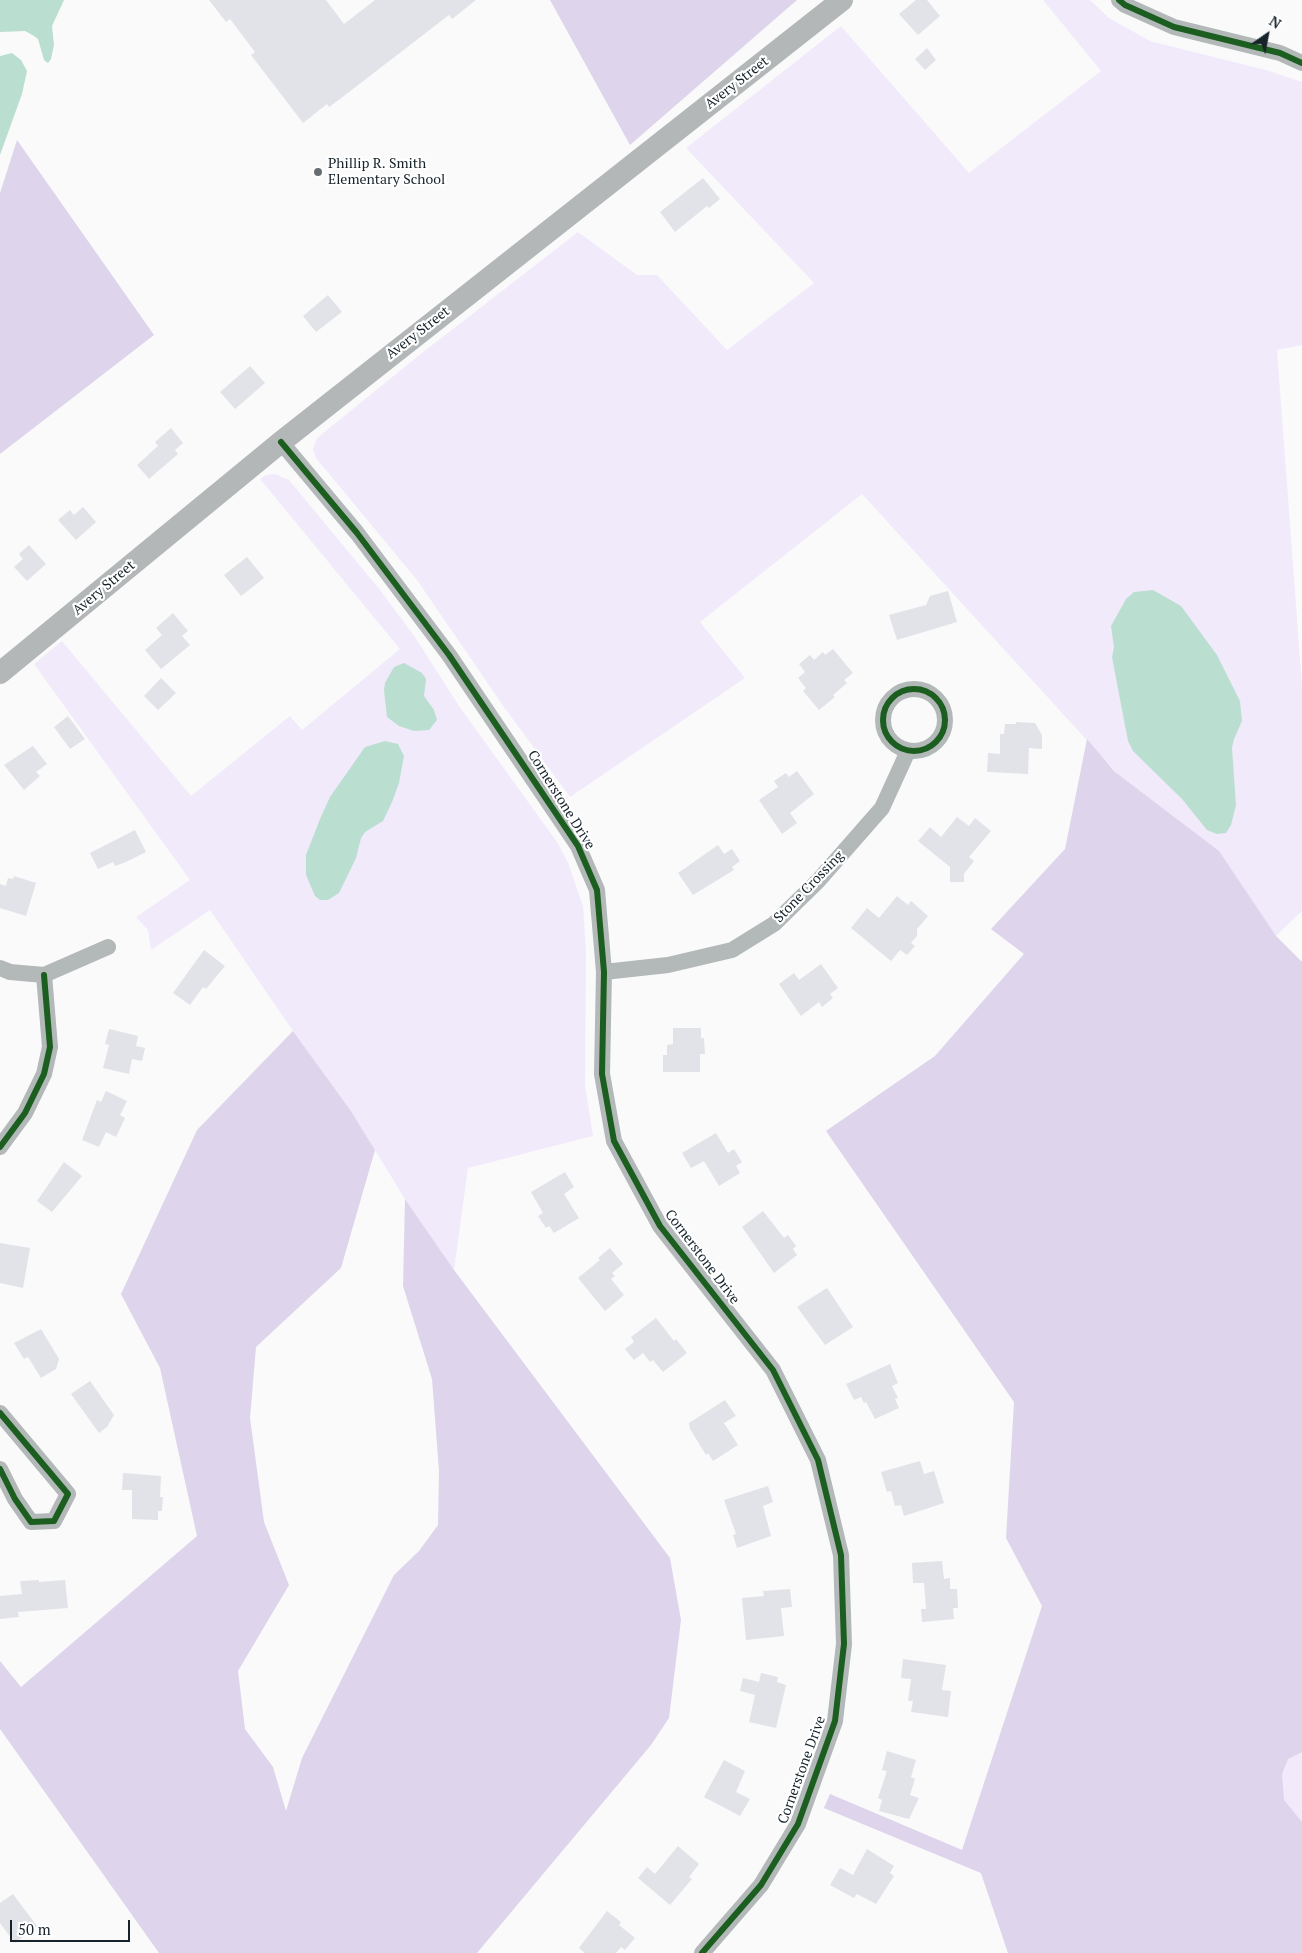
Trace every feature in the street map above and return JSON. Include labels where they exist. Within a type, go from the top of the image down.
[{"type":"main road","name":"Avery Street","points":[[0,673],[281,442],[842,0]]},
{"type":"street","points":[[1119,0],[1125,5],[1174,27],[1280,53],[1302,63]]},
{"type":"street","name":"Cornerstone Drive","points":[[281,442],[357,533],[449,655],[578,846],[597,890],[604,972],[602,1074],[614,1141],[660,1226],[773,1370],[818,1460],[841,1554],[844,1644],[835,1721],[798,1824],[761,1886],[702,1953]]},
{"type":"street","name":"Stone Crossing","points":[[604,972],[668,965],[732,950],[774,924],[818,881],[882,808],[908,752]]},
{"type":"street","points":[[0,968],[10,972],[44,975],[108,947]]},
{"type":"street","points":[[0,1147],[25,1113],[44,1074],[50,1047],[44,975]]},
{"type":"street","points":[[0,1413],[68,1494],[54,1521],[31,1522],[15,1499],[0,1469]]},
{"type":"shaded area","points":[[0,0],[64,0],[52,26],[54,45],[51,59],[48,63],[44,60],[38,39],[34,36],[25,31],[0,32]]},
{"type":"shaded area","points":[[550,0],[797,0],[630,145]]},
{"type":"shaded area","points":[[1043,0],[1090,0],[1109,18],[1150,41],[1266,70],[1302,82],[1302,345],[1277,350],[1302,686],[1302,911],[1276,936],[1302,962],[1302,1953],[1008,1953],[981,1873],[824,1808],[830,1794],[1082,1901],[1014,1402],[826,1131],[935,1056],[1077,893],[1115,771],[862,494],[700,622],[745,678],[570,797],[504,707],[417,580],[316,458],[313,449],[317,438],[422,353],[578,232],[637,275],[657,275],[727,350],[814,283],[686,148],[841,26],[969,173],[1101,71]]},
{"type":"shaded area","points":[[12,53],[21,60],[27,71],[22,94],[0,155],[0,56]]},
{"type":"shaded area","points":[[17,140],[154,335],[0,454],[0,193]]},
{"type":"shaded area","points":[[275,474],[289,480],[380,590],[415,637],[459,706],[557,842],[568,863],[583,906],[586,952],[585,1085],[593,1136],[468,1168],[454,1270],[405,1199],[351,1111],[293,1031],[210,910],[151,950],[148,930],[136,917],[190,880],[34,664],[62,641],[191,796],[290,716],[302,730],[400,649],[260,479],[266,475]]},
{"type":"shaded area","points":[[1153,590],[1181,606],[1217,655],[1240,701],[1242,721],[1232,748],[1236,805],[1231,825],[1226,833],[1217,834],[1207,830],[1182,799],[1133,751],[1128,741],[1112,657],[1114,647],[1111,626],[1126,599],[1134,592]]},
{"type":"shaded area","points":[[404,663],[422,673],[426,679],[424,696],[434,710],[437,720],[429,730],[414,731],[399,726],[387,717],[385,683],[394,667]]},
{"type":"shaded area","points":[[1087,739],[1115,772],[1219,851],[1276,936],[1302,962],[1302,1752],[1288,1759],[1282,1774],[1284,1800],[1302,1822],[1302,1953],[1008,1953],[981,1873],[824,1808],[830,1794],[962,1850],[1042,1606],[1006,1538],[1014,1402],[826,1131],[935,1056],[1024,954],[991,929],[1065,849]]},
{"type":"shaded area","points":[[385,741],[398,744],[404,756],[399,783],[392,802],[383,821],[365,832],[361,838],[356,858],[339,893],[328,900],[320,900],[315,896],[306,875],[306,855],[320,819],[330,797],[365,747]]},
{"type":"shaded area","points":[[293,1031],[351,1111],[375,1150],[341,1268],[256,1347],[250,1418],[264,1522],[289,1585],[238,1671],[245,1729],[273,1767],[286,1811],[302,1758],[394,1575],[419,1551],[438,1525],[439,1471],[432,1379],[403,1286],[405,1199],[454,1270],[670,1558],[681,1620],[669,1718],[651,1745],[477,1953],[159,1953],[0,1729],[0,1661],[21,1687],[197,1536],[160,1368],[121,1294],[197,1130]]},
{"type":"building","points":[[209,0],[326,0],[344,24],[375,0],[476,0],[452,19],[449,15],[340,99],[329,107],[327,104],[303,123],[251,55],[255,52],[230,19],[226,22]]},
{"type":"building","points":[[916,0],[927,0],[940,16],[918,35],[899,14]]},
{"type":"building","points":[[927,48],[936,60],[925,70],[915,59]]},
{"type":"building","points":[[703,178],[720,199],[709,208],[707,206],[675,232],[660,212]]},
{"type":"building","points":[[328,295],[342,312],[316,332],[303,316]]},
{"type":"building","points":[[250,366],[265,383],[235,409],[220,392]]},
{"type":"building","points":[[171,428],[183,443],[175,450],[178,454],[149,479],[137,465],[158,446],[155,442]]},
{"type":"building","points":[[83,507],[96,522],[76,540],[58,520],[70,510],[74,515]]},
{"type":"building","points":[[29,545],[46,564],[27,581],[14,567],[23,559],[19,554]]},
{"type":"building","points":[[247,557],[264,578],[241,596],[224,575]]},
{"type":"building","points":[[948,591],[957,622],[897,640],[889,615],[926,605],[930,596]]},
{"type":"building","points":[[173,613],[188,631],[182,636],[190,645],[161,669],[145,650],[162,635],[156,628]]},
{"type":"building","points":[[833,649],[853,673],[844,680],[847,683],[833,695],[835,697],[819,710],[803,691],[806,688],[798,678],[805,672],[799,664],[810,655],[814,660],[823,652],[825,655]]},
{"type":"building","points":[[161,678],[176,693],[158,710],[144,696]]},
{"type":"building","points":[[68,716],[85,739],[70,749],[54,727]]},
{"type":"building","points":[[1016,722],[1035,723],[1042,735],[1042,749],[1029,748],[1028,774],[987,772],[988,753],[1000,754],[1000,734],[1004,734],[1005,724],[1016,724]]},
{"type":"building","points":[[33,746],[47,764],[36,772],[40,776],[24,790],[4,765]]},
{"type":"building","points":[[797,771],[814,794],[790,813],[797,823],[782,834],[759,800],[778,787],[774,781],[786,773],[789,777]]},
{"type":"building","points":[[957,817],[969,826],[975,818],[991,831],[969,857],[974,861],[964,874],[964,882],[950,882],[950,867],[918,841],[930,827],[941,837]]},
{"type":"building","points":[[135,830],[146,852],[115,866],[113,862],[98,869],[90,853]]},
{"type":"building","points":[[718,845],[724,854],[732,849],[740,861],[732,867],[734,870],[693,895],[678,873]]},
{"type":"building","points":[[14,876],[36,883],[26,916],[0,908],[0,884],[6,886],[8,878],[13,879]]},
{"type":"building","points":[[897,896],[908,905],[911,901],[928,916],[917,929],[917,936],[911,943],[915,946],[907,955],[900,950],[891,961],[851,928],[867,908],[879,918]]},
{"type":"building","points":[[204,950],[225,966],[206,989],[203,987],[190,1005],[173,993]]},
{"type":"building","points":[[821,964],[838,988],[830,994],[833,998],[822,1007],[819,1002],[801,1016],[779,984],[794,973],[799,980]]},
{"type":"building","points":[[673,1028],[701,1028],[701,1038],[704,1038],[705,1054],[700,1054],[700,1072],[663,1072],[663,1055],[667,1055],[667,1045],[673,1044]]},
{"type":"building","points":[[109,1029],[138,1036],[136,1046],[145,1048],[142,1061],[132,1059],[129,1074],[103,1068],[109,1045],[105,1044]]},
{"type":"building","points":[[106,1091],[127,1101],[120,1115],[125,1118],[116,1137],[106,1132],[99,1147],[82,1140],[97,1100],[101,1102]]},
{"type":"building","points":[[716,1133],[728,1153],[734,1149],[742,1162],[736,1166],[740,1173],[719,1186],[704,1161],[691,1168],[682,1153]]},
{"type":"building","points":[[64,1162],[82,1176],[52,1212],[37,1201]]},
{"type":"building","points":[[565,1172],[574,1187],[564,1194],[579,1218],[554,1233],[549,1226],[546,1228],[538,1216],[543,1213],[531,1192]]},
{"type":"building","points":[[763,1211],[784,1238],[788,1235],[796,1246],[793,1249],[797,1255],[774,1273],[742,1227]]},
{"type":"building","points":[[0,1243],[30,1248],[23,1288],[0,1283]]},
{"type":"building","points":[[610,1248],[623,1264],[612,1273],[615,1276],[611,1279],[624,1295],[605,1311],[578,1278],[600,1260],[598,1258]]},
{"type":"building","points":[[827,1288],[853,1327],[825,1345],[797,1307]]},
{"type":"building","points":[[656,1318],[674,1341],[676,1339],[687,1353],[663,1372],[653,1360],[650,1362],[643,1353],[634,1360],[625,1349],[634,1342],[631,1337]]},
{"type":"building","points":[[41,1329],[59,1359],[56,1369],[41,1378],[28,1357],[24,1359],[14,1343]]},
{"type":"building","points":[[890,1364],[898,1383],[892,1386],[898,1398],[895,1399],[899,1408],[875,1419],[866,1402],[864,1403],[861,1397],[854,1400],[846,1384]]},
{"type":"building","points":[[90,1381],[114,1415],[107,1427],[99,1433],[71,1394]]},
{"type":"building","points":[[725,1400],[736,1416],[724,1423],[738,1445],[713,1461],[708,1453],[706,1455],[690,1429],[689,1423]]},
{"type":"building","points":[[920,1461],[924,1474],[934,1471],[944,1503],[904,1516],[901,1505],[895,1506],[891,1491],[887,1492],[881,1472]]},
{"type":"building","points":[[123,1473],[161,1476],[160,1497],[163,1497],[162,1511],[158,1511],[158,1520],[132,1519],[132,1490],[122,1490]]},
{"type":"building","points":[[768,1486],[773,1502],[763,1506],[771,1536],[737,1548],[733,1535],[736,1534],[724,1500]]},
{"type":"building","points":[[942,1561],[944,1579],[950,1578],[950,1589],[957,1589],[958,1608],[953,1608],[954,1619],[922,1622],[921,1609],[926,1609],[924,1583],[913,1583],[912,1563]]},
{"type":"building","points":[[39,1580],[39,1582],[65,1580],[68,1608],[18,1612],[19,1617],[0,1619],[0,1596],[22,1594],[20,1581]]},
{"type":"building","points":[[790,1589],[792,1607],[781,1608],[784,1636],[746,1640],[742,1598],[764,1596],[763,1591]]},
{"type":"building","points":[[903,1659],[946,1665],[942,1690],[951,1691],[948,1717],[911,1712],[913,1701],[908,1701],[911,1679],[901,1678]]},
{"type":"building","points":[[761,1673],[778,1677],[777,1682],[786,1685],[776,1728],[749,1722],[755,1695],[740,1691],[743,1678],[759,1682]]},
{"type":"building","points":[[887,1751],[916,1760],[911,1777],[915,1779],[910,1795],[919,1798],[909,1819],[879,1811],[882,1800],[878,1798],[887,1771],[882,1770]]},
{"type":"building","points":[[724,1760],[745,1771],[736,1792],[750,1799],[740,1816],[704,1797]]},
{"type":"building","points":[[678,1846],[699,1864],[689,1877],[692,1879],[670,1905],[638,1878],[647,1867],[655,1874]]},
{"type":"building","points":[[867,1849],[894,1866],[890,1873],[894,1876],[876,1904],[857,1894],[854,1898],[830,1885],[840,1868],[853,1875]]},
{"type":"building","points":[[13,1894],[37,1926],[15,1943],[0,1923],[0,1903]]},
{"type":"building","points":[[607,1911],[621,1922],[619,1925],[635,1938],[625,1950],[621,1947],[616,1953],[585,1953],[579,1948]]},
{"type":"cycle path","points":[[1119,0],[1125,5],[1174,27],[1280,53],[1302,63]]},
{"type":"cycle path","points":[[281,442],[357,533],[449,655],[578,846],[597,890],[604,972],[602,1074],[614,1141],[660,1226],[773,1370],[818,1460],[841,1555],[844,1644],[835,1721],[798,1824],[761,1885],[702,1953]]},
{"type":"cycle path","points":[[908,689],[920,689],[936,698],[943,708],[945,720],[943,732],[936,742],[920,751],[908,751],[897,746],[888,737],[883,726],[883,714],[888,703],[897,694],[908,689]]},
{"type":"cycle path","points":[[0,1147],[25,1113],[44,1074],[50,1047],[44,975]]},
{"type":"cycle path","points":[[0,1413],[68,1494],[54,1521],[31,1522],[15,1499],[0,1469]]},
{"type":"place","name":"Phillip R. Smith Elementary School","points":[[318,172]]}]
